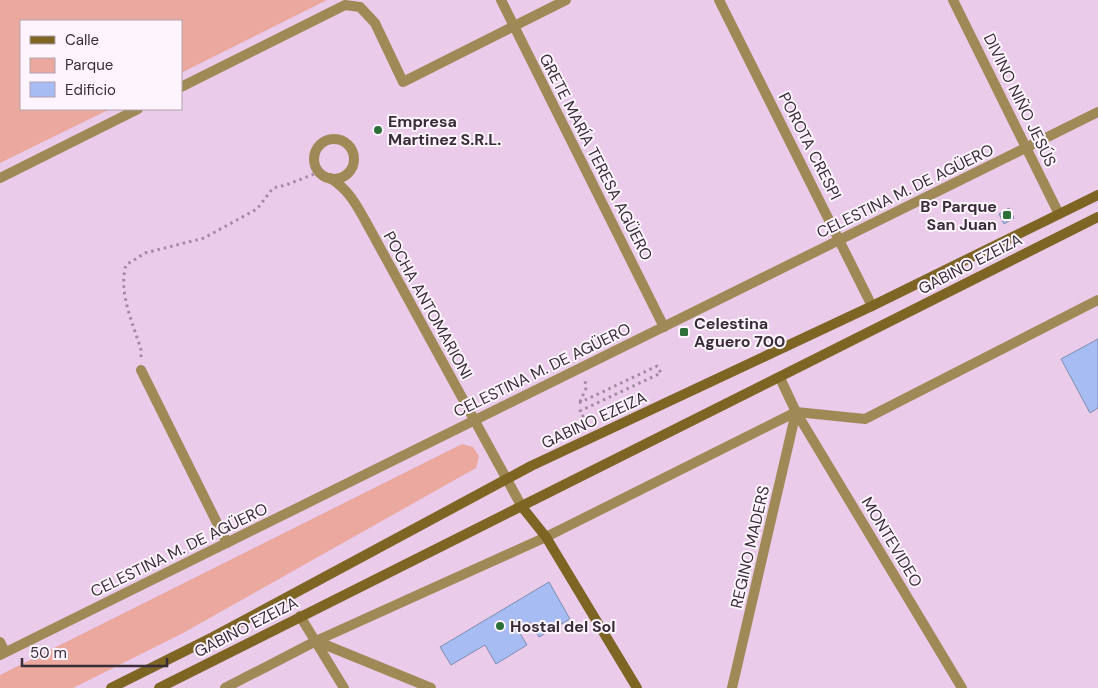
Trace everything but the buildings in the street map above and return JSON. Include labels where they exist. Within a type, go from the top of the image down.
[{"type":"main road","name":"GABINO EZEIZA","points":[[111,688],[212,637],[507,478],[872,306],[1098,195]]},
{"type":"main road","name":"GABINO EZEIZA","points":[[159,688],[1098,218]]},
{"type":"main road","points":[[522,507],[546,537],[637,688]]},
{"type":"street","name":"GRETE MARÍA TERESA AGÜERO","points":[[501,0],[664,327]]},
{"type":"street","points":[[182,86],[345,5],[360,7],[375,23],[403,82],[566,0]]},
{"type":"street","name":"POROTA CRESPI","points":[[720,0],[872,306]]},
{"type":"street","name":"DIVINO NIÑO JESÚS","points":[[953,0],[1059,214]]},
{"type":"street","points":[[0,178],[136,110]]},
{"type":"street","name":"CELESTINA M. DE AGÜERO","points":[[3,654],[1098,112]]},
{"type":"street","points":[[329,140],[343,141],[348,145],[354,157],[350,188],[353,197],[339,183],[319,172],[316,167],[315,153],[323,142],[329,140]]},
{"type":"street","points":[[330,178],[342,177],[348,174],[351,169]]},
{"type":"street","name":"POCHA ANTOMARIONI","points":[[353,197],[522,507]]},
{"type":"street","points":[[225,688],[316,641],[546,537],[796,412],[865,419],[1098,300]]},
{"type":"street","points":[[141,370],[227,543]]},
{"type":"street","name":"MONTEVIDEO","points":[[780,378],[796,412],[962,688]]},
{"type":"street","name":"REGINO MADERS","points":[[732,688],[796,412]]},
{"type":"street","points":[[300,616],[344,688]]},
{"type":"street","points":[[316,641],[431,688]]},
{"type":"street","points":[[0,642],[3,654]]},
{"type":"path","points":[[141,370],[141,350],[122,278],[126,265],[145,253],[204,238],[257,209],[273,188],[319,172]]},
{"type":"path","points":[[580,411],[661,373],[657,366],[579,403],[586,388],[584,367]]},
{"type":"green space","points":[[0,0],[327,0],[182,72],[182,20],[20,20],[20,110],[108,110],[0,163]]},
{"type":"green space","points":[[462,444],[473,447],[479,456],[476,468],[183,633],[73,688],[0,688],[0,675]]},
{"type":"place","name":"Empresa Martinez S.R.L.","points":[[378,130]]},
{"type":"place","name":"Bº Parque San Juan","points":[[1007,215]]},
{"type":"place","name":"Celestina Aguero 700","points":[[684,332]]},
{"type":"place","name":"Hostal del Sol","points":[[500,626]]}]
